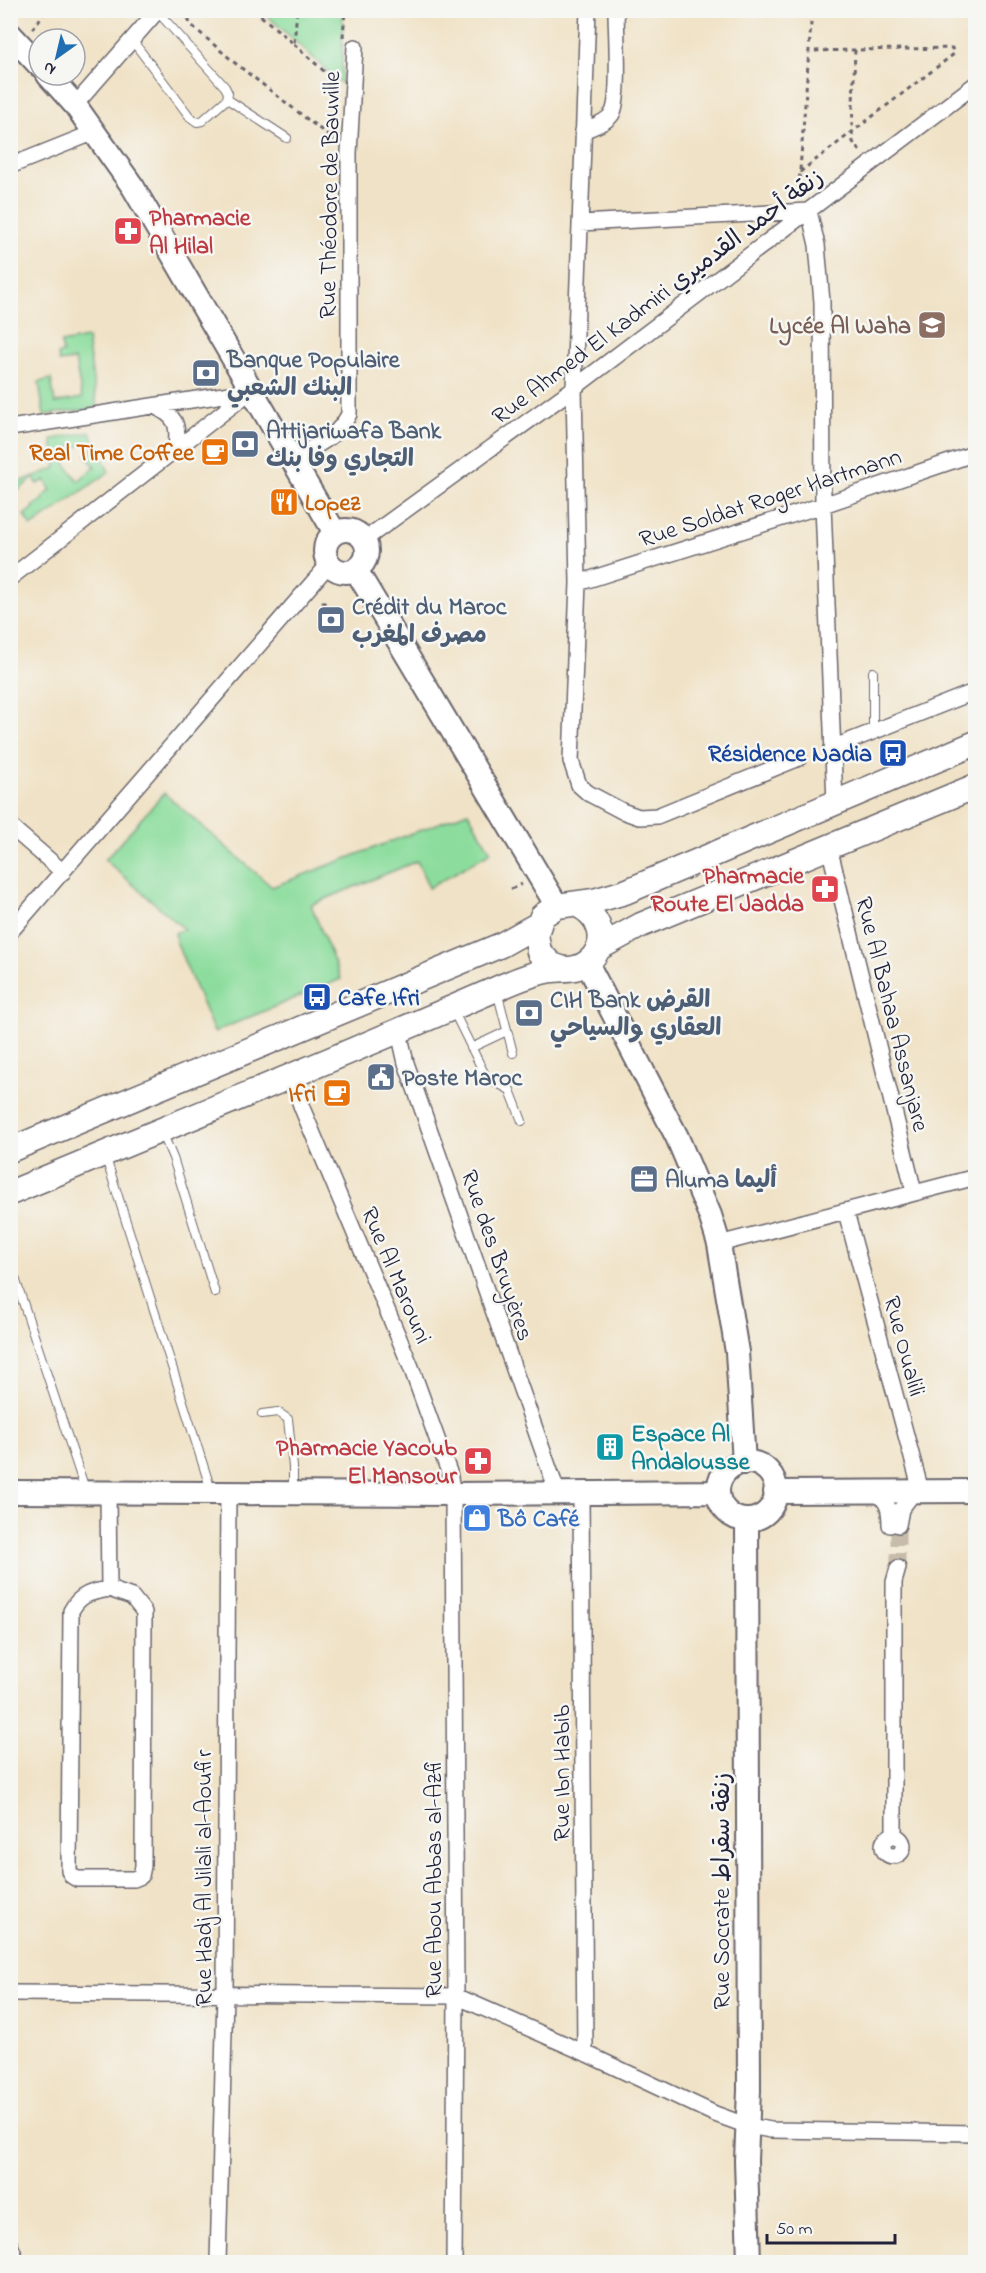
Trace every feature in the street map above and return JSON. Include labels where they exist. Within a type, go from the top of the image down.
[{"type":"main road","points":[[561,968],[552,965],[539,952],[536,943],[537,925],[542,916],[566,905],[625,892],[975,743]]},
{"type":"main road","points":[[10,1193],[533,974],[579,967],[641,925],[975,786]]},
{"type":"main road","points":[[566,905],[584,908],[597,921],[601,940],[593,956]]},
{"type":"main road","points":[[10,1150],[501,945],[537,925]]},
{"type":"street","points":[[588,10],[574,388],[578,583],[571,761],[579,785],[588,793],[622,811],[639,817],[657,816],[799,758]]},
{"type":"street","points":[[583,131],[612,115],[616,100],[616,10]]},
{"type":"street","points":[[75,105],[157,11]]},
{"type":"street","points":[[15,39],[27,52]]},
{"type":"street","name":"Rue Théodore de Bauville","points":[[293,459],[332,437],[349,414],[349,153],[355,47]]},
{"type":"street","name":"Rue Ahmed El Kadmiri زنقة أحمد القدميري","points":[[364,540],[574,388],[803,211],[975,84]]},
{"type":"street","points":[[59,87],[75,105],[133,187],[335,533]]},
{"type":"street","points":[[10,166],[95,132]]},
{"type":"street","points":[[580,223],[803,211],[818,245],[822,302],[823,505],[835,803]]},
{"type":"street","points":[[10,428],[252,390]]},
{"type":"street","points":[[10,578],[252,390]]},
{"type":"street","points":[[154,406],[168,413],[176,424],[176,448]]},
{"type":"street","name":"Rue Soldat Roger Hartmann","points":[[578,583],[823,505],[975,453]]},
{"type":"street","points":[[348,530],[360,535],[364,540],[367,546],[366,559],[356,570],[340,571],[329,564],[325,550],[335,533],[348,530]]},
{"type":"street","points":[[10,932],[329,564]]},
{"type":"street","points":[[356,570],[566,905]]},
{"type":"street","points":[[832,748],[975,691]]},
{"type":"street","points":[[10,826],[63,872]]},
{"type":"street","name":"Rue Al Bahaa Assanjare","points":[[829,847],[914,1192]]},
{"type":"street","points":[[593,956],[677,1137],[720,1244],[737,1352],[744,1462]]},
{"type":"street","name":"Rue des Bruyères","points":[[399,1032],[406,1062],[558,1494]]},
{"type":"street","name":"Rue Al Marouni","points":[[291,1077],[411,1367],[449,1472],[453,1494]]},
{"type":"street","points":[[720,1244],[975,1177]]},
{"type":"street","name":"Rue Oualili","points":[[846,1212],[918,1491]]},
{"type":"street","points":[[744,1462],[754,1463],[766,1470],[772,1478],[776,1492],[774,1501],[767,1512],[747,1520],[727,1512],[721,1504],[718,1492],[720,1479],[725,1472],[736,1464],[744,1462]]},
{"type":"street","points":[[871,1491],[882,1497],[888,1506],[894,1525],[901,1509],[918,1491]]},
{"type":"street","points":[[776,1492],[975,1491]]},
{"type":"street","points":[[10,1492],[558,1494],[718,1492]]},
{"type":"street","points":[[97,1493],[109,1589]]},
{"type":"street","name":"Rue Ibn Habib","points":[[581,1493],[585,2053]]},
{"type":"street","name":"Rue Hadj Al Jilali al-Aoufir","points":[[218,2262],[225,1993],[220,1494]]},
{"type":"street","name":"Rue Abou Abbas al-Azfi","points":[[453,1494],[456,1996],[454,2262]]},
{"type":"street","name":"Rue Socrate زنقة سقراط","points":[[747,1520],[748,2126],[746,2160],[749,2262]]},
{"type":"street","points":[[894,1572],[894,1836]]},
{"type":"street","points":[[109,1589],[132,1597],[144,1612],[143,1866],[141,1876],[134,1880],[77,1879],[69,1871],[71,1611],[83,1595],[109,1589]]},
{"type":"street","points":[[10,1992],[456,1996],[715,2114],[748,2126],[771,2130],[975,2133]]},
{"type":"street","points":[[10,2245],[17,2262]]},
{"type":"lane","points":[[132,40],[196,122],[202,121],[227,99],[228,93],[225,87],[157,11]]},
{"type":"lane","points":[[227,99],[287,138]]},
{"type":"lane","points":[[873,672],[873,732]]},
{"type":"lane","points":[[496,989],[513,1053]]},
{"type":"lane","points":[[452,1008],[486,1077],[510,1090],[522,1121]]},
{"type":"lane","points":[[471,1048],[507,1031]]},
{"type":"lane","points":[[162,1130],[173,1158],[215,1293]]},
{"type":"lane","points":[[105,1154],[220,1494]]},
{"type":"lane","points":[[10,1263],[97,1493]]},
{"type":"lane","points":[[262,1414],[278,1412],[288,1419],[293,1493]]},
{"type":"path","points":[[15,39],[47,10]]},
{"type":"path","points":[[186,10],[190,24],[199,32],[334,140]]},
{"type":"path","points":[[254,10],[339,85]]},
{"type":"path","points":[[261,16],[263,10]]},
{"type":"path","points":[[294,44],[297,10]]},
{"type":"path","points":[[803,211],[800,172],[812,10]]},
{"type":"path","points":[[800,172],[954,54],[952,48],[809,51]]},
{"type":"path","points":[[855,50],[853,142],[871,163]]},
{"type":"path","points":[[322,602],[326,605]]},
{"type":"path","points":[[511,890],[522,884]]},
{"type":"green space","points":[[262,11],[343,11],[342,84]]},
{"type":"green space","points":[[87,338],[97,408],[44,415],[39,382],[51,379],[55,403],[82,398],[75,360],[59,362],[58,354],[63,353],[61,343]]},
{"type":"green space","points":[[90,432],[109,472],[31,527],[24,515],[44,499],[43,497],[51,490],[45,480],[38,484],[34,478],[12,495],[11,485],[56,468],[52,439]],"holes":[[[85,442],[92,451],[86,455],[95,467],[78,481],[60,456],[74,446],[76,448]]]},
{"type":"green space","points":[[164,793],[272,887],[468,812],[491,852],[429,888],[417,861],[311,905],[341,979],[214,1032],[177,944],[175,933],[184,929],[105,860]]},
{"type":"tunnel","points":[[898,1525],[898,1568]]},
{"type":"place","name":"Pharmacie Al Hilal","points":[[128,231]]},
{"type":"place","name":"Lycée Al Waha","points":[[932,325]]},
{"type":"place","name":"Banque Populaire البنك الشعبي","points":[[206,373]]},
{"type":"place","name":"Attijariwafa Bank التجاري وفا بنك","points":[[245,444]]},
{"type":"place","name":"Real Time Coffee","points":[[215,452]]},
{"type":"place","name":"Lopez","points":[[284,502]]},
{"type":"place","name":"Crédit du Maroc مصرف المغرب","points":[[331,620]]},
{"type":"place","name":"Résidence Nadia","points":[[893,753]]},
{"type":"place","name":"Pharmacie Route El Jadda","points":[[825,889]]},
{"type":"place","name":"Cafe Ifri","points":[[317,997]]},
{"type":"place","name":"CIH Bank القرض العقاري والسياحي","points":[[529,1013]]},
{"type":"place","name":"Poste Maroc","points":[[381,1077]]},
{"type":"place","name":"Ifri","points":[[337,1093]]},
{"type":"place","name":"Aluma أليما","points":[[644,1179]]},
{"type":"place","name":"Espace Al Andalousse","points":[[610,1447]]},
{"type":"place","name":"Pharmacie Yacoub El Mansour","points":[[478,1461]]},
{"type":"place","name":"Bô Café","points":[[477,1518]]}]
